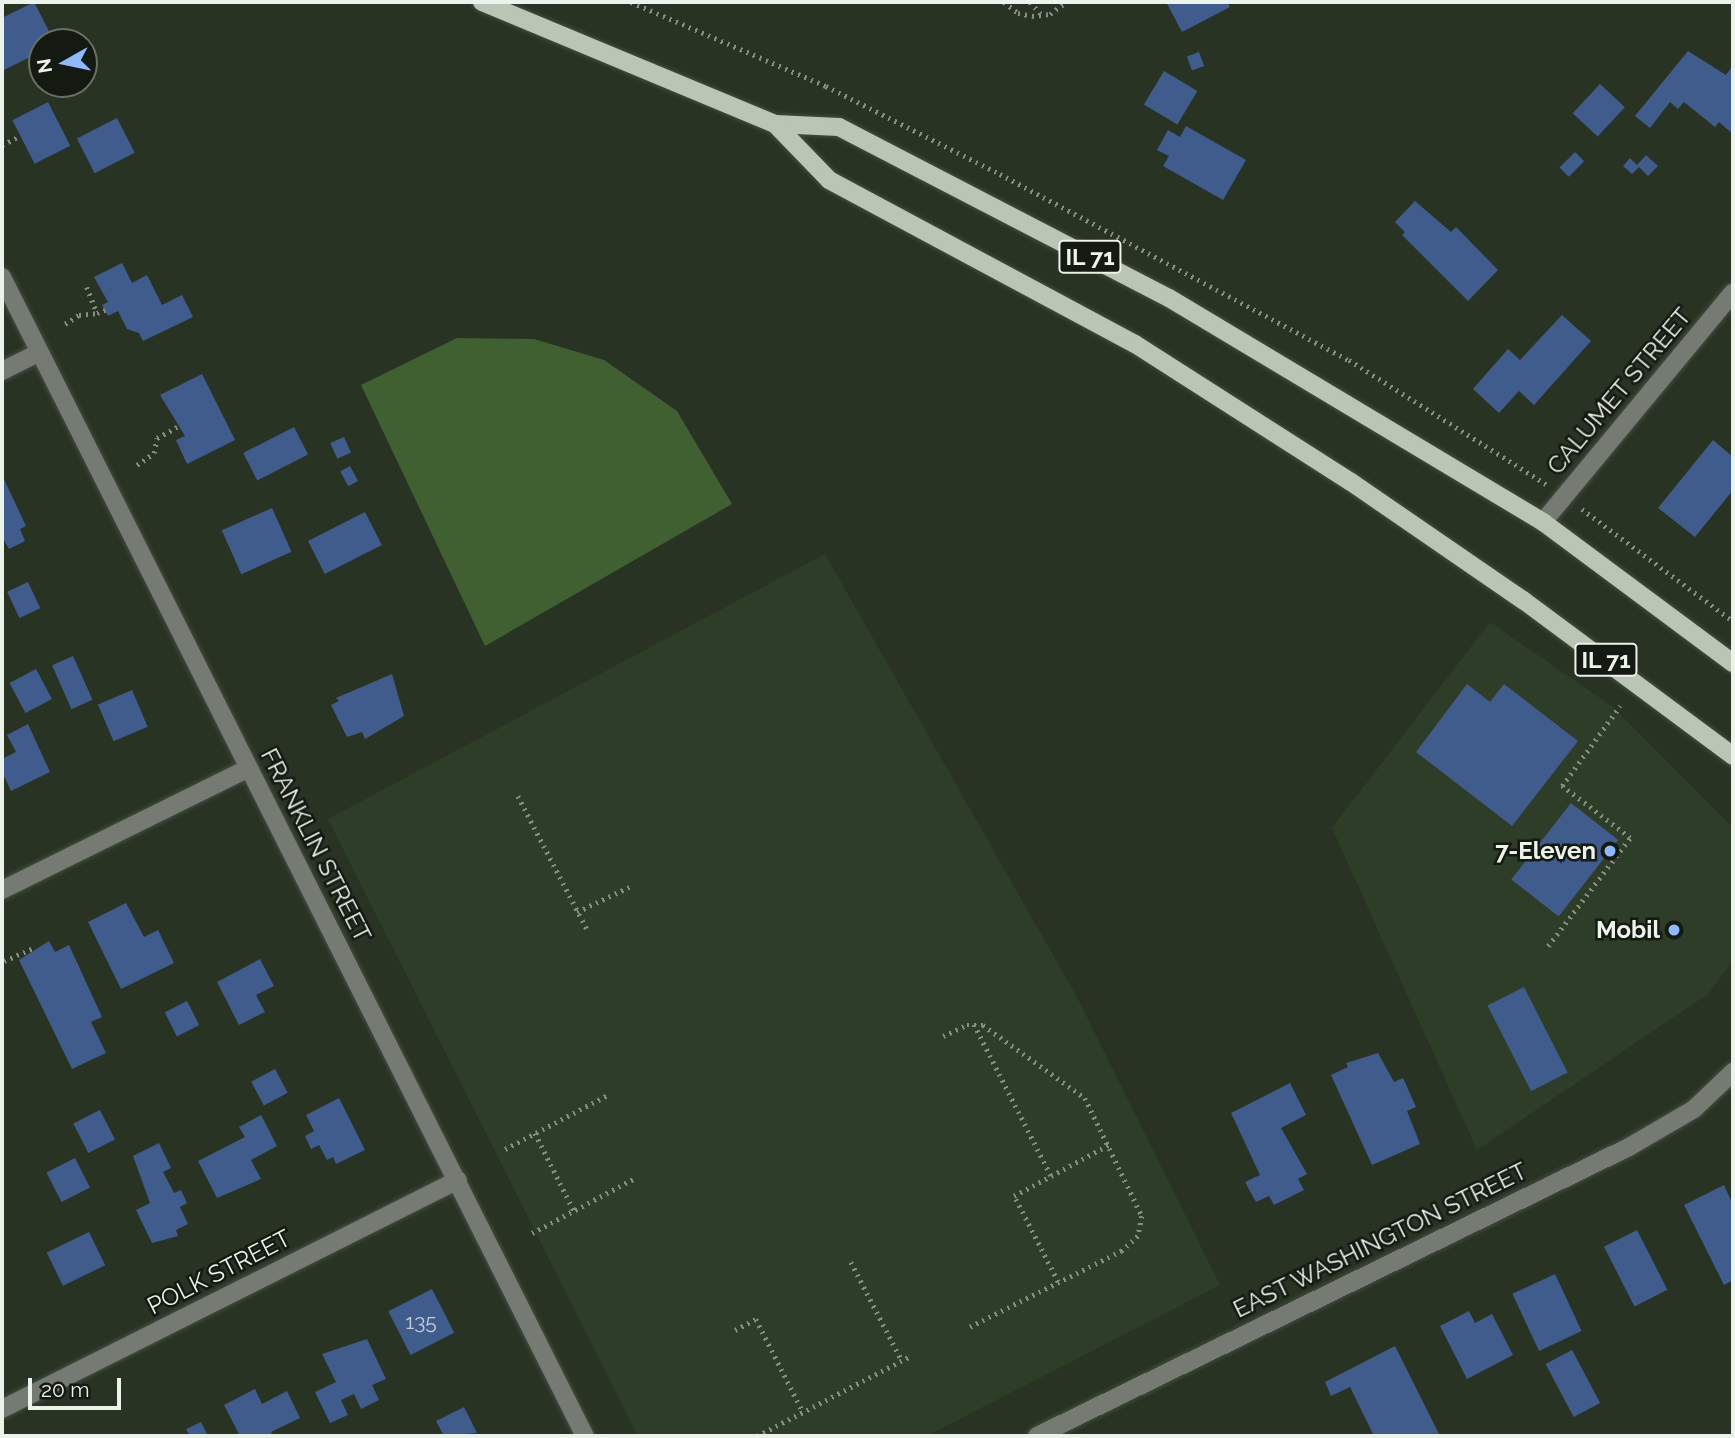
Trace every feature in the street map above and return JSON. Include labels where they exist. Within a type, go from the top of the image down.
[{"type":"main road","name":"IL 71","points":[[482,2],[775,124],[839,128],[1144,285],[1391,427],[1543,522],[1733,663]]},
{"type":"main road","name":"IL 71","points":[[775,124],[828,180],[1135,344],[1351,482],[1534,608],[1733,756]]},
{"type":"street","name":"FRANKLIN STREET","points":[[2,277],[585,1436]]},
{"type":"street","name":"CALUMET STREET","points":[[1543,522],[1733,292]]},
{"type":"street","points":[[2,371],[40,352]]},
{"type":"street","points":[[2,890],[249,768]]},
{"type":"street","name":"EAST WASHINGTON STREET","points":[[1037,1436],[1629,1147],[1694,1110],[1733,1072]]},
{"type":"street","name":"POLK STREET","points":[[2,1409],[458,1180]]},
{"type":"path","points":[[631,2],[826,86],[1000,174],[1349,360],[1542,482]]},
{"type":"path","points":[[1004,2],[1022,15],[1045,15],[1066,2]]},
{"type":"path","points":[[1030,2],[1045,15]]},
{"type":"path","points":[[2,145],[20,136]]},
{"type":"path","points":[[87,287],[97,313]]},
{"type":"path","points":[[65,324],[79,315],[105,310]]},
{"type":"path","points":[[137,465],[154,453],[157,438],[180,425]]},
{"type":"path","points":[[1589,513],[1733,621]]},
{"type":"path","points":[[1548,946],[1630,838],[1562,786],[1620,706]]},
{"type":"path","points":[[518,796],[588,932]]},
{"type":"path","points":[[577,912],[631,886]]},
{"type":"path","points":[[4,961],[33,948]]},
{"type":"path","points":[[974,1023],[1051,1176]]},
{"type":"path","points":[[943,1036],[974,1023],[992,1030],[1085,1098],[1138,1202],[1141,1227],[1122,1251],[970,1327]]},
{"type":"path","points":[[505,1149],[608,1095]]},
{"type":"path","points":[[535,1133],[574,1211]]},
{"type":"path","points":[[1058,1282],[1014,1196],[1110,1144]]},
{"type":"path","points":[[532,1233],[638,1178]]},
{"type":"path","points":[[851,1262],[902,1361]]},
{"type":"path","points":[[735,1329],[756,1319],[803,1412]]},
{"type":"path","points":[[757,1436],[909,1357]]},
{"type":"shaded area","points":[[825,554],[1078,999],[1220,1285],[927,1436],[638,1436],[328,819]]},
{"type":"shaded area","points":[[1490,622],[1613,707],[1733,828],[1733,961],[1708,994],[1477,1150],[1332,828]]},
{"type":"green space","points":[[457,338],[534,339],[604,360],[677,411],[732,504],[485,646],[361,385]]},
{"type":"building","points":[[34,2],[47,28],[28,28],[28,58],[2,71],[2,18]]},
{"type":"building","points":[[1166,2],[1227,2],[1230,7],[1182,32]]},
{"type":"building","points":[[1688,51],[1726,75],[1733,65],[1733,134],[1719,122],[1715,127],[1684,102],[1678,109],[1670,102],[1650,128],[1635,116]]},
{"type":"building","points":[[1199,52],[1204,66],[1192,71],[1187,56]]},
{"type":"building","points":[[1164,71],[1197,91],[1177,125],[1144,104]]},
{"type":"building","points":[[1600,84],[1625,107],[1598,136],[1573,113]]},
{"type":"building","points":[[48,102],[70,146],[35,164],[12,120]]},
{"type":"building","points":[[117,118],[135,153],[95,173],[77,138]]},
{"type":"building","points":[[1186,126],[1246,160],[1223,200],[1163,166],[1169,156],[1157,150],[1168,130],[1180,137]]},
{"type":"building","points":[[1575,152],[1584,161],[1569,177],[1559,168]]},
{"type":"building","points":[[1646,155],[1658,166],[1648,176],[1639,167],[1632,174],[1623,166],[1630,158],[1637,165]]},
{"type":"building","points":[[1415,201],[1451,232],[1456,227],[1498,270],[1468,301],[1402,235],[1405,232],[1395,222]]},
{"type":"building","points":[[122,263],[132,283],[147,275],[162,305],[182,295],[193,317],[143,341],[139,333],[127,329],[118,311],[108,316],[102,305],[108,302],[94,277]]},
{"type":"building","points":[[1562,315],[1591,341],[1534,405],[1519,391],[1499,413],[1473,389],[1508,349],[1520,360]]},
{"type":"building","points":[[202,374],[235,440],[187,464],[176,440],[185,436],[160,395]]},
{"type":"building","points":[[294,427],[308,455],[257,480],[243,453]]},
{"type":"building","points":[[344,437],[351,453],[337,459],[330,443]]},
{"type":"building","points":[[1713,440],[1733,457],[1733,490],[1695,537],[1658,508]]},
{"type":"building","points":[[350,466],[358,481],[348,486],[340,471]]},
{"type":"building","points":[[2,475],[26,526],[20,529],[25,541],[9,549],[2,537]]},
{"type":"building","points":[[272,508],[292,552],[241,574],[222,530]]},
{"type":"building","points":[[365,512],[382,545],[325,574],[308,541]]},
{"type":"building","points":[[28,582],[40,608],[19,618],[7,592]]},
{"type":"building","points":[[73,656],[93,700],[72,709],[52,665]]},
{"type":"building","points":[[36,669],[52,699],[25,713],[10,683]]},
{"type":"building","points":[[392,674],[404,716],[365,739],[362,732],[347,737],[331,705],[339,701],[336,698]]},
{"type":"building","points":[[1467,684],[1490,702],[1504,684],[1578,741],[1512,826],[1416,752]]},
{"type":"building","points":[[132,690],[148,727],[114,741],[98,704]]},
{"type":"building","points":[[28,724],[50,772],[11,791],[2,772],[2,759],[16,752],[7,735]]},
{"type":"building","points":[[1571,803],[1618,840],[1559,916],[1511,879]]},
{"type":"building","points":[[126,903],[144,937],[158,930],[174,963],[121,989],[88,922]]},
{"type":"building","points":[[49,941],[55,952],[69,945],[102,1017],[91,1022],[106,1053],[72,1069],[19,960]]},
{"type":"building","points":[[260,959],[274,986],[256,995],[265,1012],[239,1025],[217,982]]},
{"type":"building","points":[[1524,987],[1568,1073],[1531,1091],[1487,1006]]},
{"type":"building","points":[[187,1001],[199,1025],[177,1036],[165,1012]]},
{"type":"building","points":[[1378,1053],[1394,1082],[1403,1078],[1416,1107],[1407,1111],[1420,1144],[1372,1165],[1331,1075],[1348,1067],[1346,1063]]},
{"type":"building","points":[[275,1069],[288,1093],[264,1106],[251,1082]]},
{"type":"building","points":[[1290,1083],[1306,1115],[1281,1128],[1307,1174],[1298,1179],[1304,1190],[1274,1205],[1269,1196],[1256,1202],[1245,1182],[1260,1175],[1231,1113]]},
{"type":"building","points":[[339,1098],[365,1150],[336,1164],[333,1157],[327,1160],[319,1145],[311,1149],[305,1136],[314,1131],[306,1115]]},
{"type":"building","points":[[100,1110],[115,1139],[88,1153],[73,1124]]},
{"type":"building","points":[[261,1115],[277,1146],[251,1160],[261,1179],[217,1198],[198,1161],[245,1137],[239,1127]]},
{"type":"building","points":[[159,1143],[171,1168],[163,1172],[174,1193],[181,1190],[187,1203],[180,1207],[188,1224],[176,1230],[178,1236],[152,1243],[136,1210],[150,1203],[133,1156]]},
{"type":"building","points":[[75,1158],[90,1187],[61,1202],[46,1173]]},
{"type":"building","points":[[1724,1185],[1733,1205],[1733,1280],[1724,1285],[1684,1205]]},
{"type":"building","points":[[1637,1230],[1667,1290],[1634,1306],[1604,1247]]},
{"type":"building","points":[[89,1232],[105,1265],[63,1286],[47,1253]]},
{"type":"building","points":[[1555,1274],[1582,1331],[1539,1351],[1512,1294]]},
{"type":"building","points":[[432,1289],[454,1333],[411,1355],[388,1311]]},
{"type":"building","points":[[1469,1311],[1475,1323],[1492,1314],[1513,1355],[1467,1379],[1440,1326]]},
{"type":"building","points":[[367,1339],[386,1379],[372,1385],[379,1400],[361,1409],[354,1394],[341,1400],[348,1415],[330,1423],[315,1392],[336,1382],[322,1354]]},
{"type":"building","points":[[1395,1346],[1440,1436],[1374,1436],[1350,1387],[1331,1396],[1325,1382]]},
{"type":"building","points":[[1572,1350],[1600,1403],[1574,1417],[1546,1364]]},
{"type":"building","points":[[255,1389],[262,1404],[287,1391],[300,1418],[271,1432],[273,1436],[240,1436],[224,1405]]},
{"type":"building","points":[[464,1407],[477,1433],[444,1436],[436,1421]]},
{"type":"building","points":[[201,1422],[208,1436],[190,1436],[186,1429]]},
{"type":"place","name":"7-Eleven","points":[[1610,851]]},
{"type":"place","name":"Mobil","points":[[1674,930]]}]
